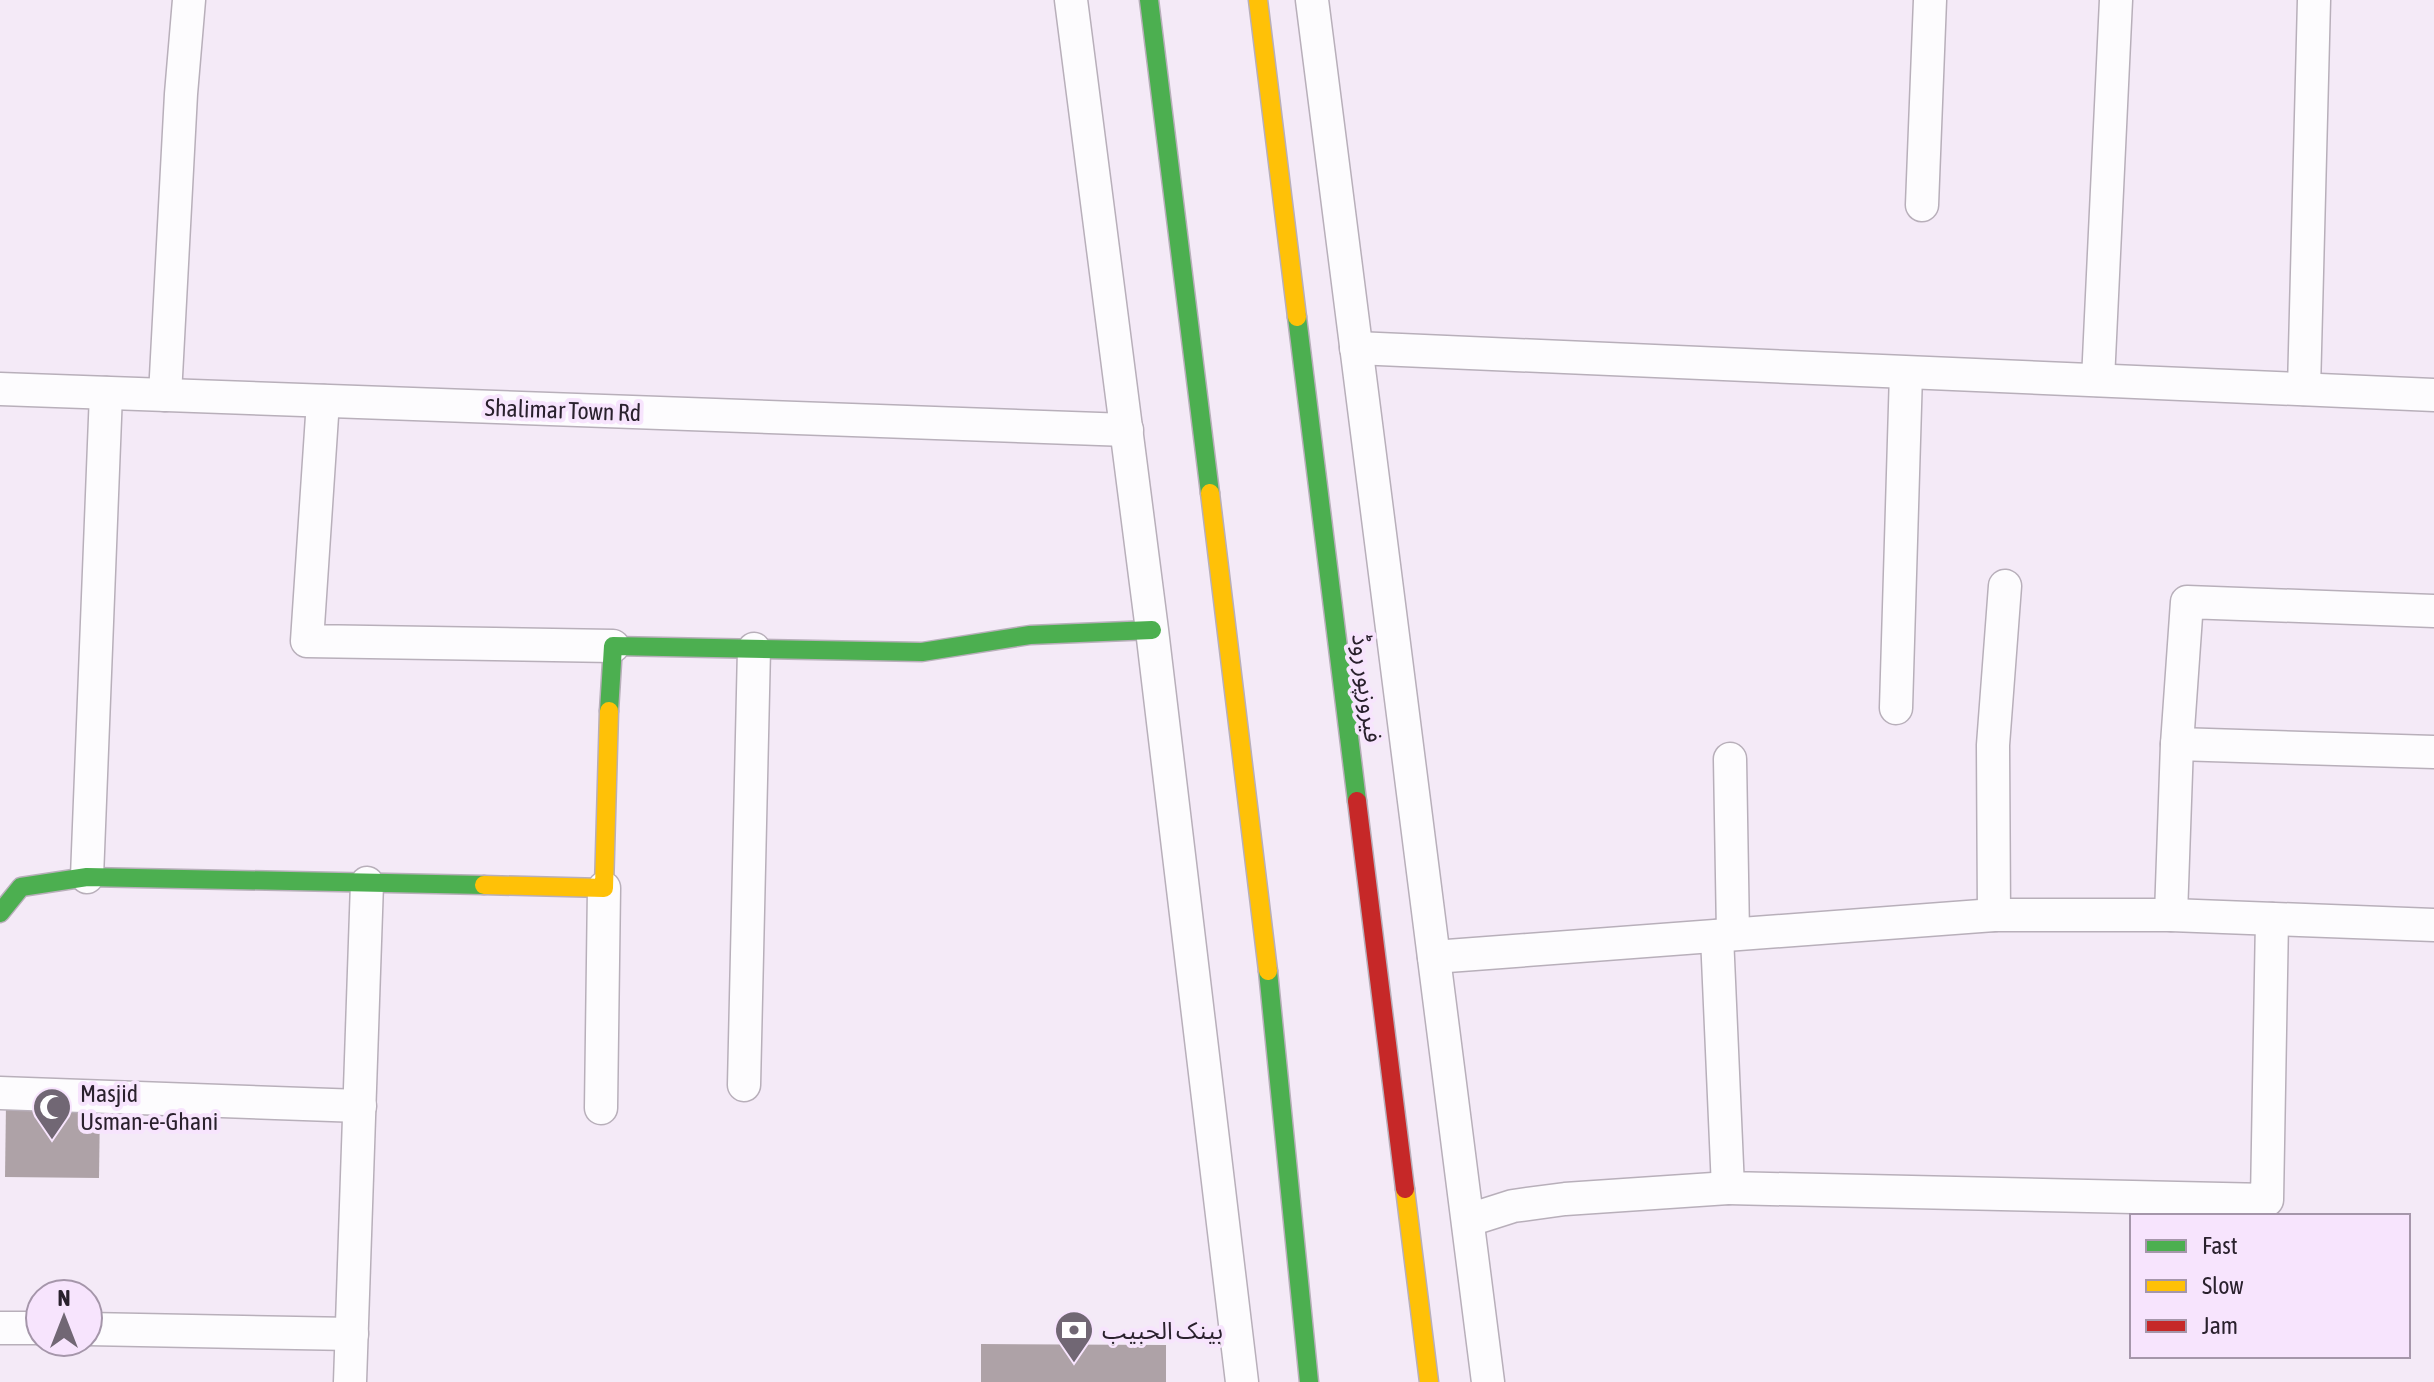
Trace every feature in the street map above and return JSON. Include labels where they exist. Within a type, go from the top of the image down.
[{"type":"main road","points":[[1149,0],[1257,866],[1309,1382]]},
{"type":"main road","name":"فیروزپور روڈ","points":[[1258,0],[1429,1382]]},
{"type":"main road","points":[[0,913],[21,887],[87,877],[604,888],[613,646],[922,652],[1030,635],[1152,630]]},
{"type":"street","points":[[165,395],[189,0]]},
{"type":"street","points":[[1071,0],[1152,630],[1242,1382]]},
{"type":"street","points":[[1312,0],[1488,1382]]},
{"type":"street","points":[[1922,205],[1930,0]]},
{"type":"street","points":[[2098,380],[2116,0]]},
{"type":"street","points":[[2304,389],[2314,0]]},
{"type":"street","points":[[1356,348],[2434,395]]},
{"type":"street","points":[[1896,708],[1906,373]]},
{"type":"street","name":"Shalimar Town Rd","points":[[0,389],[1127,430]]},
{"type":"street","points":[[87,877],[106,393]]},
{"type":"street","points":[[323,401],[307,641],[613,646]]},
{"type":"street","points":[[1994,915],[1993,745],[2005,586]]},
{"type":"street","points":[[2171,915],[2177,744],[2187,602],[2434,611]]},
{"type":"street","points":[[744,1085],[754,649]]},
{"type":"street","points":[[2177,744],[2434,752]]},
{"type":"street","points":[[1728,1188],[1725,935],[1730,759]]},
{"type":"street","points":[[350,1382],[367,883]]},
{"type":"street","points":[[601,1108],[604,888]]},
{"type":"street","points":[[1434,957],[1994,915],[2171,915],[2434,925]]},
{"type":"street","points":[[1469,1220],[1513,1206],[1552,1201],[1728,1188],[2267,1200],[2272,919]]},
{"type":"street","points":[[0,1093],[360,1106]]},
{"type":"street","points":[[0,1328],[24,1328]]},
{"type":"street","points":[[104,1329],[352,1334]]},
{"type":"building","name":"Masjid Usman-e-Ghani","points":[[6,1104],[100,1105],[99,1178],[5,1177]]},
{"type":"building","name":"بينک الحبيب","points":[[981,1344],[1166,1345],[1166,1382],[981,1382]]},
{"type":"traffic: fast","points":[[1149,0],[1210,493]]},
{"type":"traffic: fast","points":[[1297,317],[1357,801]]},
{"type":"traffic: fast","points":[[609,711],[613,646],[922,652],[1030,635],[1152,630]]},
{"type":"traffic: fast","points":[[0,913],[21,887],[87,877],[484,885]]},
{"type":"traffic: fast","points":[[1268,971],[1309,1382]]},
{"type":"traffic: slow","points":[[1258,0],[1297,317]]},
{"type":"traffic: slow","points":[[1210,493],[1268,971]]},
{"type":"traffic: slow","points":[[484,885],[604,888],[609,711]]},
{"type":"traffic: slow","points":[[1405,1189],[1429,1382]]},
{"type":"traffic: jam","points":[[1357,801],[1405,1189]]},
{"type":"place","name":"Masjid Usman-e-Ghani","points":[[52,1141]]},
{"type":"place","name":"بينک الحبيب","points":[[1074,1364]]}]
